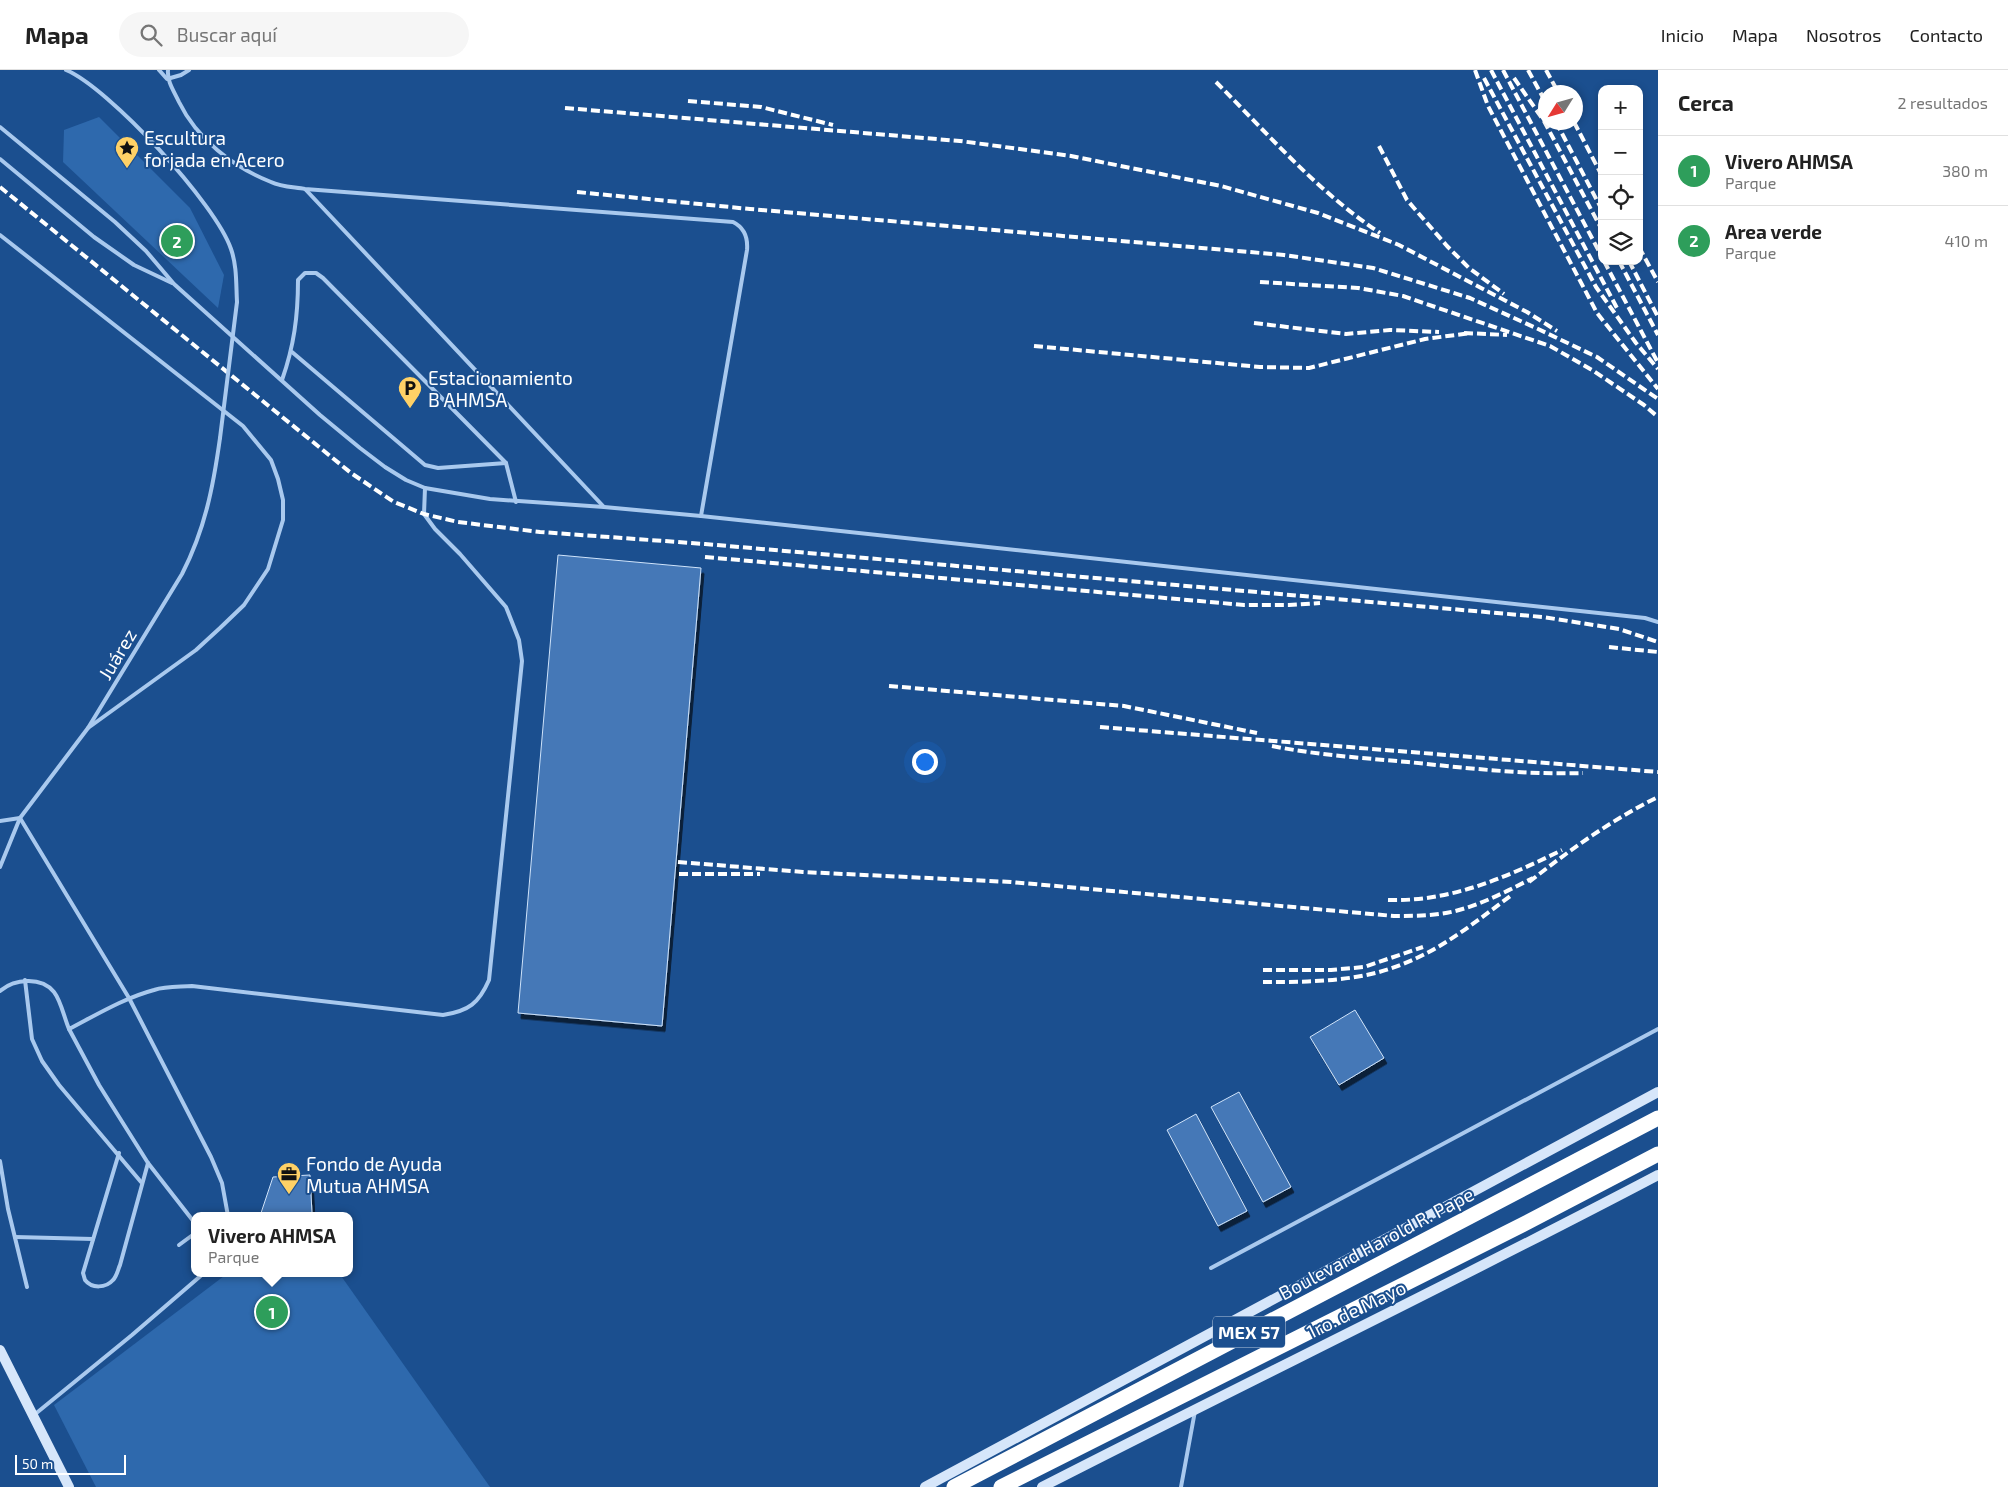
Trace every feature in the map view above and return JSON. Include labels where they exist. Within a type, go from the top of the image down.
[{"type":"highway","name":"Boulevard Harold R. Pape","points":[[954,1487],[1658,1118]]},
{"type":"highway","name":"MEX 57","points":[[1001,1487],[1522,1225],[1658,1154]]},
{"type":"main road","points":[[925,1487],[1658,1092]]},
{"type":"main road","name":"1ro. de Mayo","points":[[1042,1487],[1195,1408],[1550,1232],[1658,1175]]},
{"type":"main road","points":[[0,1350],[32,1417],[69,1487]]},
{"type":"lane","name":"Juárez","points":[[0,867],[20,818],[88,728],[182,574],[194,550],[214,485],[236,302],[236,275],[231,249],[215,217],[189,184],[138,128],[97,90],[77,74],[66,70]]},
{"type":"lane","points":[[159,70],[167,79],[182,108],[195,127],[215,148],[242,168],[272,183],[305,189],[733,222],[738,225],[748,240],[747,250],[701,516]]},
{"type":"lane","points":[[167,79],[168,70]]},
{"type":"lane","points":[[167,79],[181,75],[189,70]]},
{"type":"lane","points":[[0,128],[115,222],[146,251],[174,284],[360,448],[385,467],[425,488],[516,502],[604,507],[701,516],[1635,617],[1658,622]]},
{"type":"lane","points":[[0,159],[94,237],[134,264],[174,284]]},
{"type":"lane","points":[[305,189],[604,507]]},
{"type":"lane","points":[[0,235],[243,426],[271,460],[283,500],[283,520],[268,569],[244,605],[196,650],[88,728]]},
{"type":"lane","points":[[282,380],[292,352],[298,308],[298,280],[304,274],[316,273],[506,463],[516,502]]},
{"type":"lane","points":[[292,352],[420,461],[430,467],[506,463]]},
{"type":"lane","points":[[69,1029],[129,998],[154,990],[192,986],[443,1015],[458,1013],[472,1005],[482,996],[489,980],[522,661],[519,640],[506,607],[460,554],[435,529],[424,514],[425,488]]},
{"type":"lane","points":[[0,821],[20,818],[129,998],[211,1157],[222,1183],[228,1212]]},
{"type":"lane","points":[[0,991],[11,984],[24,980],[49,987],[55,993],[69,1029],[99,1085],[148,1163],[191,1218]]},
{"type":"lane","points":[[24,980],[32,1039],[42,1061],[59,1085],[142,1182]]},
{"type":"lane","points":[[1212,1268],[1658,1029]]},
{"type":"lane","points":[[118,1154],[83,1277],[92,1286],[103,1286],[114,1279],[120,1265],[148,1163]]},
{"type":"lane","points":[[0,1161],[8,1209],[27,1287]]},
{"type":"lane","points":[[179,1245],[191,1236]]},
{"type":"lane","points":[[15,1237],[93,1239]]},
{"type":"lane","points":[[32,1417],[199,1277]]},
{"type":"lane","points":[[1181,1487],[1195,1408]]},
{"type":"shaded area","points":[[99,117],[190,208],[224,275],[218,308],[63,162],[64,130]]},
{"type":"shaded area","points":[[223,1277],[342,1277],[490,1487],[96,1487],[54,1405]]},
{"type":"building","points":[[558,555],[701,568],[662,1026],[518,1013]]},
{"type":"building","points":[[1355,1010],[1384,1058],[1339,1085],[1310,1037]]},
{"type":"building","points":[[1239,1092],[1291,1187],[1263,1202],[1211,1107]]},
{"type":"building","points":[[1196,1114],[1247,1211],[1218,1226],[1167,1130]]},
{"type":"building","name":"Fondo de Ayuda Mutua AHMSA","points":[[310,1175],[312,1212],[261,1212],[273,1177]]},
{"type":"railway","points":[[1475,70],[1488,106],[1597,313],[1658,389]]},
{"type":"railway","points":[[1491,70],[1618,310]]},
{"type":"railway","points":[[1503,70],[1598,249]]},
{"type":"railway","points":[[1528,70],[1538,88]]},
{"type":"railway","points":[[1546,70],[1554,85]]},
{"type":"railway","points":[[1484,78],[1596,287],[1636,343],[1658,369]]},
{"type":"railway","points":[[1514,78],[1544,121],[1598,222]]},
{"type":"railway","points":[[1216,82],[1315,181],[1357,217],[1380,233]]},
{"type":"railway","points":[[688,101],[761,107],[833,125]]},
{"type":"railway","points":[[565,108],[960,141],[1071,156],[1221,186],[1318,213],[1399,245],[1527,312],[1557,331]]},
{"type":"railway","points":[[1560,130],[1598,202]]},
{"type":"railway","points":[[1578,130],[1601,175]]},
{"type":"railway","points":[[1379,146],[1407,200],[1469,268],[1504,294]]},
{"type":"railway","points":[[0,187],[351,473],[394,502],[424,514],[458,522],[540,532],[705,544],[1543,617],[1619,629],[1658,642]]},
{"type":"railway","points":[[577,192],[750,209],[1284,255],[1373,268],[1470,298],[1536,328],[1597,357],[1658,399]]},
{"type":"railway","points":[[1643,254],[1658,282]]},
{"type":"railway","points":[[1606,265],[1657,361]]},
{"type":"railway","points":[[1621,265],[1658,335]]},
{"type":"railway","points":[[1631,265],[1658,317]]},
{"type":"railway","points":[[1260,282],[1358,288],[1403,296],[1550,346],[1592,370],[1644,405],[1658,417]]},
{"type":"railway","points":[[1254,323],[1346,334],[1390,330],[1439,332]]},
{"type":"railway","points":[[1464,333],[1507,335]]},
{"type":"railway","points":[[1034,346],[1260,367],[1309,368],[1425,339],[1471,333]]},
{"type":"railway","points":[[705,557],[1244,605],[1320,603]]},
{"type":"railway","points":[[1609,647],[1658,652]]},
{"type":"railway","points":[[889,686],[1124,706],[1257,733]]},
{"type":"railway","points":[[1100,727],[1658,772]]},
{"type":"railway","points":[[1272,746],[1323,754],[1474,769],[1539,773],[1583,773]]},
{"type":"railway","points":[[1529,882],[1591,836],[1624,815],[1658,797]]},
{"type":"railway","points":[[1388,900],[1434,897],[1478,886],[1562,850]]},
{"type":"railway","points":[[678,862],[803,872],[1011,882],[1394,916],[1435,915],[1459,910],[1488,900],[1533,878]]},
{"type":"railway","points":[[679,874],[760,874]]},
{"type":"railway","points":[[1263,982],[1334,980],[1386,970],[1403,964],[1447,942],[1513,894]]},
{"type":"railway","points":[[1263,970],[1331,970],[1364,967],[1423,947]]},
{"type":"place","name":"Escultura forjada en Acero","points":[[127,169]]},
{"type":"place","name":"Area verde","points":[[177,241]]},
{"type":"place","name":"Estacionamiento B AHMSA","points":[[410,409]]},
{"type":"place","name":"Fondo de Ayuda Mutua AHMSA","points":[[289,1195]]},
{"type":"place","name":"Vivero AHMSA","points":[[272,1312]]}]
